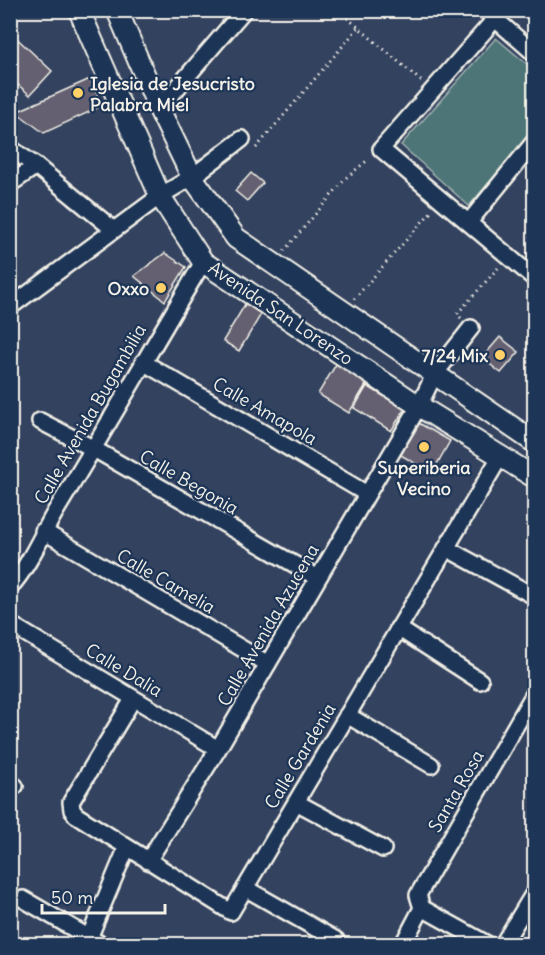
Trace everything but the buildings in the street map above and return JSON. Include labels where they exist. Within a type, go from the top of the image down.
[{"type":"street","name":"Avenida San Lorenzo","points":[[79,10],[160,196],[203,262],[419,406],[534,477]]},
{"type":"street","name":"Avenida San Lorenzo","points":[[117,10],[159,109],[192,177],[236,238],[534,442]]},
{"type":"street","points":[[159,109],[238,13]]},
{"type":"street","points":[[534,53],[490,15],[432,90],[381,149],[534,279]]},
{"type":"street","points":[[10,307],[160,196],[192,177],[242,139]]},
{"type":"street","points":[[469,222],[534,142]]},
{"type":"street","points":[[14,155],[36,166],[114,230]]},
{"type":"street","points":[[10,184],[36,166]]},
{"type":"street","name":"Calle Avenida Bugambilia","points":[[10,586],[17,580],[43,531],[94,449],[203,262]]},
{"type":"street","name":"Calle Avenida Azucena","points":[[148,861],[218,749],[419,406],[434,375],[471,328]]},
{"type":"street","name":"Calle Amapola","points":[[143,362],[367,494]]},
{"type":"street","name":"Calle Begonia","points":[[40,421],[94,449],[318,578]]},
{"type":"street","name":"Calle Gardenia","points":[[133,699],[71,802],[72,810],[76,815],[231,912],[500,457]]},
{"type":"street","name":"Calle Camelia","points":[[43,531],[268,664]]},
{"type":"street","points":[[446,548],[532,595]]},
{"type":"street","name":"Calle Dalia","points":[[10,624],[218,749]]},
{"type":"street","points":[[398,628],[480,681]]},
{"type":"street","name":"Santa Rosa","points":[[403,945],[422,908],[418,895],[534,694]]},
{"type":"street","points":[[347,715],[431,765]]},
{"type":"street","points":[[296,802],[382,849]]},
{"type":"street","points":[[23,898],[94,941],[127,847]]},
{"type":"street","points":[[244,888],[336,940]]},
{"type":"street","points":[[503,945],[534,893]]},
{"type":"street","points":[[422,908],[487,945]]},
{"type":"path","points":[[338,10],[432,90]]},
{"type":"path","points":[[242,139],[254,151],[358,28]]},
{"type":"path","points":[[273,264],[347,177],[381,149]]},
{"type":"path","points":[[343,312],[442,200]]},
{"type":"path","points":[[471,328],[457,314],[508,256]]},
{"type":"green space","points":[[496,38],[534,70],[534,130],[469,206],[401,145]]},
{"type":"place","name":"Iglesia de Jesucristo Palabra Miel","points":[[78,93]]},
{"type":"place","name":"Oxxo","points":[[161,288]]},
{"type":"place","name":"7/24 Mix","points":[[500,355]]},
{"type":"place","name":"Superiberia Vecino","points":[[424,447]]}]
